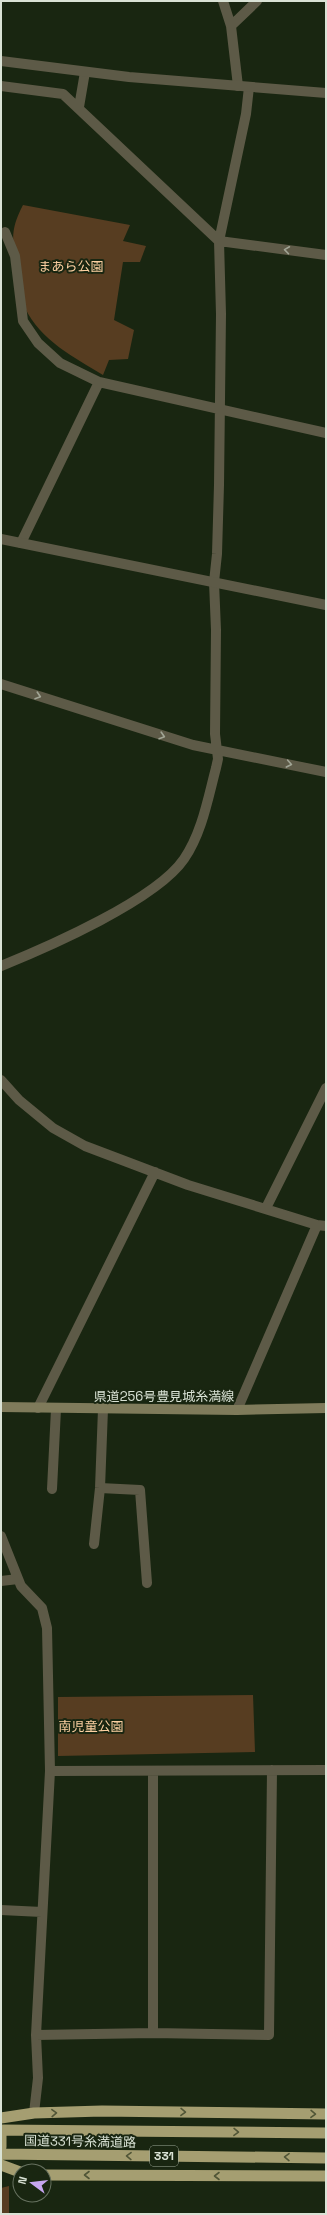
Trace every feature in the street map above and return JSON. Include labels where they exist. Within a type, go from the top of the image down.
[{"type":"highway","points":[[1,2118],[34,2113],[102,2111],[326,2114]]},
{"type":"highway","name":"国道331号糸満道路","points":[[1,2130],[326,2133]]},
{"type":"highway","points":[[1,2135],[1,2147]]},
{"type":"highway","name":"国道331号糸満道路","points":[[1,2154],[326,2158]]},
{"type":"highway","points":[[1,2165],[12,2169]]},
{"type":"highway","points":[[52,2175],[326,2176]]},
{"type":"main road","name":"県道256号豊見城糸満線","points":[[1,1407],[56,1409],[237,1410],[326,1408]]},
{"type":"street","points":[[223,1],[231,26],[238,86]]},
{"type":"street","points":[[231,26],[257,1]]},
{"type":"street","points":[[1,61],[85,72],[326,93]]},
{"type":"street","points":[[79,107],[85,72]]},
{"type":"street","points":[[1,86],[63,94],[79,107],[219,241],[326,255]]},
{"type":"street","points":[[1,966],[41,950],[113,912],[154,887],[177,869],[191,847],[216,768],[216,630],[214,582],[217,554],[221,314],[219,241],[246,114],[249,87]]},
{"type":"street","points":[[2,231],[15,256],[23,321],[44,350],[60,363],[99,382],[326,433]]},
{"type":"street","points":[[21,543],[99,382]]},
{"type":"street","points":[[1,539],[326,605]]},
{"type":"street","points":[[1,684],[162,736],[217,750],[326,772]]},
{"type":"street","points":[[1,1080],[19,1100],[54,1128],[85,1146],[188,1185],[322,1226],[237,1410]]},
{"type":"street","points":[[266,1208],[326,1088]]},
{"type":"street","points":[[38,1408],[155,1172]]},
{"type":"street","points":[[52,1489],[56,1409]]},
{"type":"street","points":[[94,1544],[100,1488],[103,1409]]},
{"type":"street","points":[[100,1488],[140,1490],[147,1583]]},
{"type":"street","points":[[1,1536],[21,1586],[42,1608],[47,1628],[50,1771],[36,2035],[38,2071],[34,2113]]},
{"type":"street","points":[[1,1581],[18,1578]]},
{"type":"street","points":[[36,2035],[153,2033],[269,2035],[272,1770]]},
{"type":"street","points":[[50,1771],[326,1770]]},
{"type":"street","points":[[153,1771],[153,2033]]},
{"type":"street","points":[[1,1910],[42,1912]]},
{"type":"green space","name":"まあら公園","points":[[23,205],[130,225],[123,241],[146,246],[140,262],[123,262],[114,320],[134,330],[128,359],[109,360],[103,375],[70,355],[49,339],[40,330],[23,304],[13,235],[16,221]]},
{"type":"green space","name":"南児童公園","points":[[253,1695],[255,1752],[58,1756],[58,1697]]},
{"type":"green space","points":[[9,2186],[9,2214],[1,2214],[1,2188]]}]
